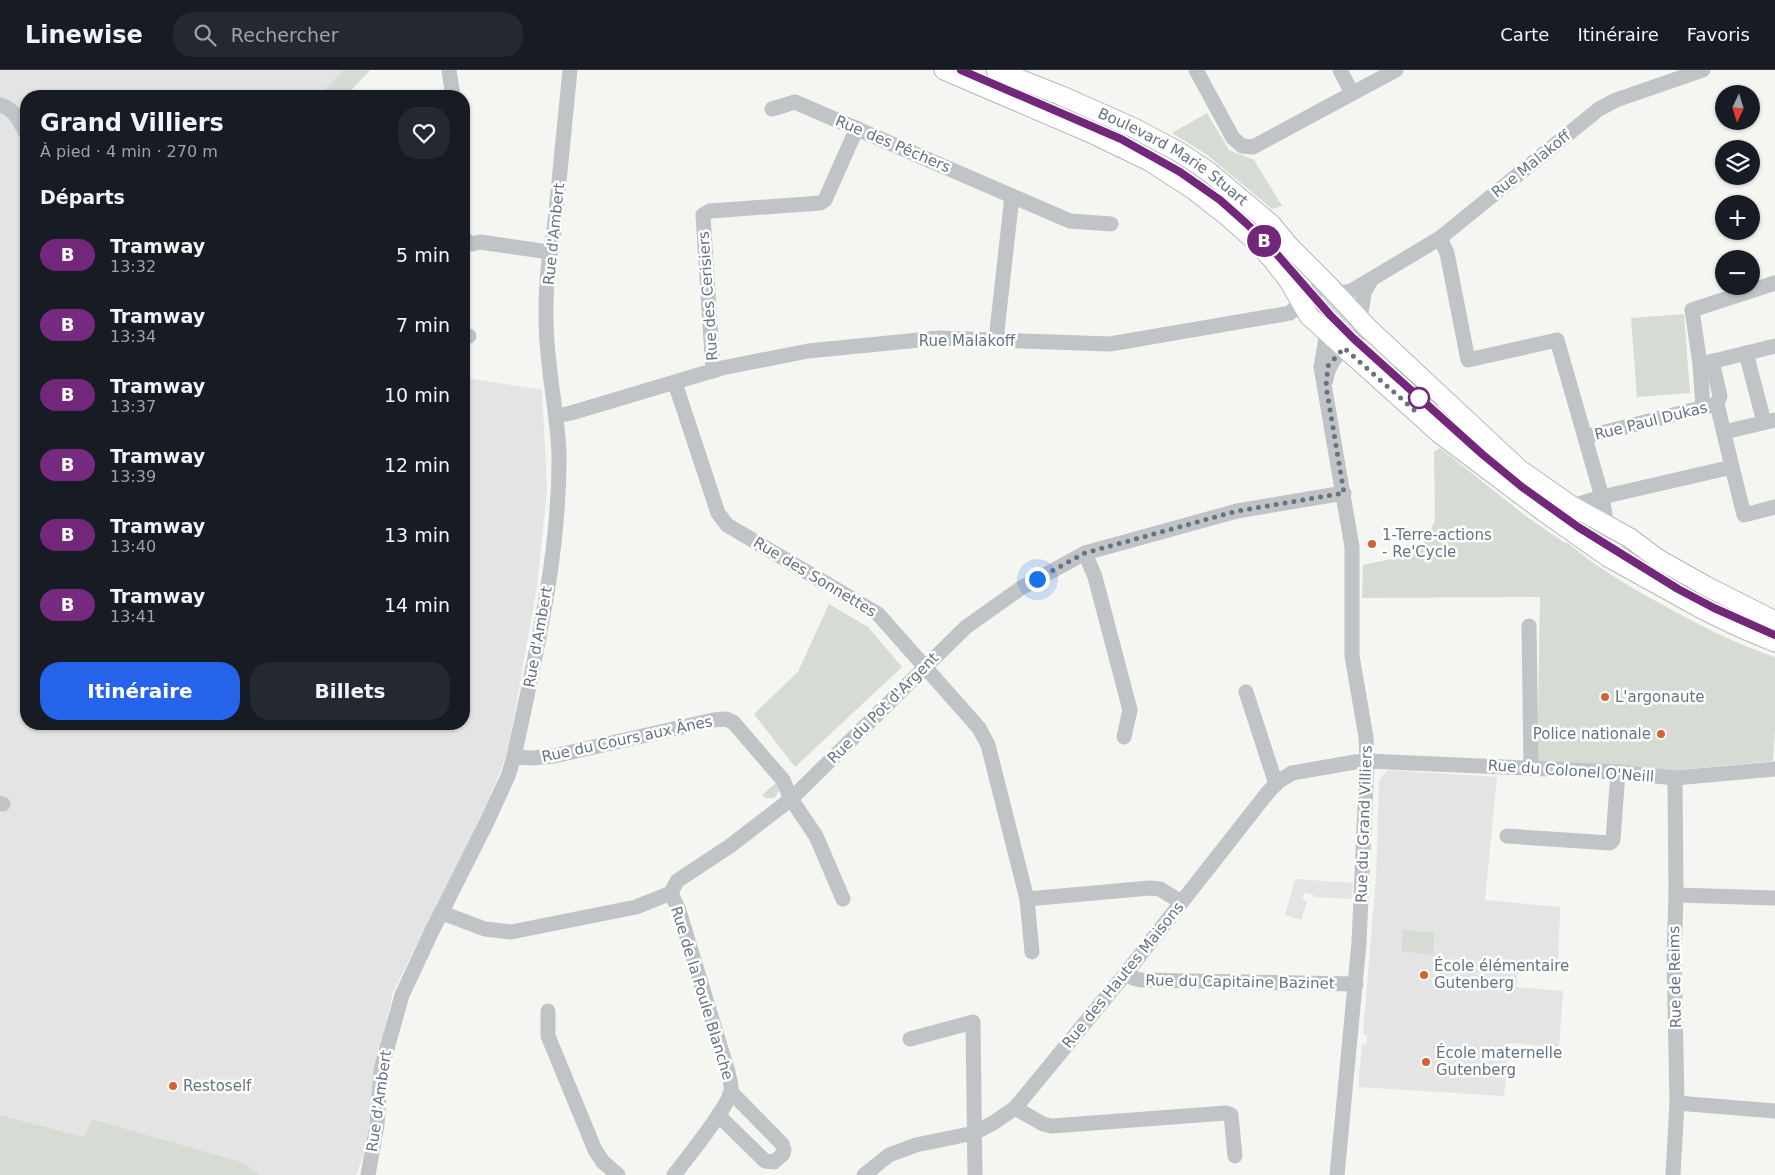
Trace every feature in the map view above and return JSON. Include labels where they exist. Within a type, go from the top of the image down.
[{"type":"main road","name":"Boulevard Marie Stuart","points":[[944,70],[1091,132],[1149,161],[1194,190],[1254,240],[1289,281],[1309,316],[1439,433],[1544,512],[1608,557],[1702,609],[1775,642]]},
{"type":"main road","name":"Boulevard Marie Stuart","points":[[996,70],[1099,111],[1179,152],[1209,172],[1271,224],[1289,246],[1363,323],[1519,469],[1572,506],[1630,538],[1658,559],[1706,586],[1775,620]]},
{"type":"street","points":[[450,70],[452,90]]},
{"type":"street","name":"Rue d'Ambert","points":[[368,1175],[377,1125],[381,1070],[388,1039],[402,995],[508,776],[514,757],[543,623],[557,506],[558,462],[556,416],[546,334],[549,252],[554,232],[570,70]]},
{"type":"street","points":[[1196,70],[1233,138],[1242,146],[1253,146],[1396,70]]},
{"type":"street","points":[[1340,70],[1352,93]]},
{"type":"street","name":"Rue Malakoff","points":[[556,416],[572,413],[713,371],[808,351],[939,338],[1110,344],[1285,314],[1316,290],[1326,289],[1336,293],[1349,292],[1440,238],[1599,109],[1616,100],[1703,70]]},
{"type":"street","name":"Rue des Pêchers","points":[[772,109],[795,102],[1070,221],[1111,224]]},
{"type":"street","points":[[0,105],[13,111],[20,123]]},
{"type":"street","name":"Rue des Cerisiers","points":[[713,371],[703,215],[710,211],[820,203],[825,200],[858,128]]},
{"type":"street","points":[[996,340],[1012,196]]},
{"type":"street","points":[[1440,238],[1447,253],[1468,360],[1557,340],[1602,497],[1608,526]]},
{"type":"street","points":[[470,245],[480,242],[549,252]]},
{"type":"street","points":[[1363,323],[1364,293],[1371,280]]},
{"type":"street","points":[[1775,283],[1692,310],[1706,363],[1720,396],[1710,405],[1724,432],[1744,515],[1775,507]]},
{"type":"street","name":"Rue du Grand Villiers","points":[[1326,386],[1328,366],[1363,323]]},
{"type":"street","name":"Rue du Grand Villiers","points":[[1327,332],[1321,367],[1326,386],[1352,547],[1352,656],[1366,737],[1367,761],[1362,908],[1337,1175]]},
{"type":"street","points":[[1706,363],[1775,346]]},
{"type":"street","points":[[1746,352],[1769,421]]},
{"type":"street","name":"Rue des Sonnettes","points":[[675,383],[718,512],[727,525],[878,614],[979,728],[988,745],[1027,900],[1032,952]]},
{"type":"street","name":"Rue Paul Dukas","points":[[1585,437],[1710,405]]},
{"type":"street","name":"Rue Paul Dukas","points":[[1724,432],[1769,421]]},
{"type":"street","points":[[1572,506],[1602,497],[1732,467]]},
{"type":"street","name":"Rue du Pot d'Argent","points":[[442,913],[485,930],[511,932],[636,907],[671,893],[677,881],[730,846],[791,799],[966,627],[1021,588],[1085,553],[1237,511],[1344,493]]},
{"type":"street","points":[[1085,553],[1095,576],[1130,710],[1124,737]]},
{"type":"street","points":[[1529,626],[1531,768]]},
{"type":"street","points":[[1246,692],[1276,784]]},
{"type":"street","name":"Rue du Cours aux Ânes","points":[[514,757],[554,756],[700,723],[726,720],[733,722],[783,780],[791,799]]},
{"type":"street","name":"Rue du Colonel O'Neill","points":[[1367,761],[1618,772],[1675,778],[1775,769]]},
{"type":"street","name":"Rue des Hautes Maisons","points":[[864,1175],[889,1155],[916,1145],[974,1133],[993,1124],[1015,1108],[1126,973],[1276,784],[1292,773],[1367,761]]},
{"type":"street","points":[[1507,836],[1610,843],[1613,840],[1618,772]]},
{"type":"street","name":"Rue de Reims","points":[[1673,1175],[1677,1103],[1674,955],[1676,894],[1675,778]]},
{"type":"street","points":[[791,799],[816,836],[843,899]]},
{"type":"street","points":[[1027,900],[1150,888],[1160,889],[1181,902]]},
{"type":"street","name":"Rue de la Poule Blanche","points":[[671,893],[679,911],[728,1072],[730,1094],[718,1115],[674,1175]]},
{"type":"street","points":[[1676,894],[1775,898]]},
{"type":"street","name":"Rue du Capitaine Bazinet","points":[[1126,973],[1133,978],[1141,980],[1356,984]]},
{"type":"street","points":[[548,1011],[548,1036],[595,1150],[603,1162],[618,1175]]},
{"type":"street","points":[[910,1040],[973,1022],[975,1175]]},
{"type":"street","name":"Rue de la Poule Blanche","points":[[718,1115],[765,1161],[774,1162],[783,1154],[782,1144],[734,1095],[730,1094]]},
{"type":"street","points":[[1677,1103],[1775,1112]]},
{"type":"street","points":[[1015,1108],[1043,1124],[1052,1126],[1226,1113],[1231,1115],[1235,1156]]},
{"type":"shaded area","points":[[0,70],[370,70],[352,90],[20,90],[20,730],[470,730],[470,378],[542,390],[547,490],[537,586],[508,751],[482,817],[393,992],[379,1053],[365,1151],[356,1175],[259,1175],[245,1163],[92,1119],[84,1137],[0,1115]]},
{"type":"shaded area","points":[[343,70],[370,70],[352,90],[325,90]]},
{"type":"shaded area","points":[[1207,113],[1229,150],[1254,160],[1282,206],[1272,209],[1206,154],[1172,133]]},
{"type":"shaded area","points":[[1324,293],[1356,327],[1344,339],[1311,306],[1313,300]]},
{"type":"shaded area","points":[[1684,314],[1690,393],[1637,397],[1631,318]]},
{"type":"shaded area","points":[[1459,415],[1615,535],[1604,550],[1444,432]]},
{"type":"shaded area","points":[[1440,448],[1527,517],[1565,543],[1568,543],[1613,576],[1731,640],[1775,657],[1773,761],[1667,771],[1537,762],[1540,597],[1362,598],[1363,565],[1419,553],[1435,521],[1434,452]]},
{"type":"shaded area","points":[[1625,541],[1775,625],[1775,638],[1614,557]]},
{"type":"shaded area","points":[[829,604],[868,627],[902,667],[795,767],[754,714],[798,672]]},
{"type":"shaded area","name":"École élémentaire Gutenberg","points":[[1388,770],[1497,777],[1485,900],[1560,907],[1558,971],[1518,969],[1516,987],[1563,991],[1559,1047],[1509,1043],[1504,1096],[1358,1087],[1362,1045],[1366,1044],[1367,1036],[1363,1033],[1376,878],[1379,780]]},
{"type":"shaded area","points":[[778,781],[779,790],[774,798],[766,798],[762,795]]},
{"type":"shaded area","points":[[1295,879],[1353,883],[1352,899],[1314,897],[1314,895],[1305,892],[1302,900],[1307,902],[1301,920],[1285,915]]},
{"type":"shaded area","points":[[1403,930],[1435,933],[1433,955],[1401,951]]},
{"type":"shaded area","points":[[0,1115],[84,1137],[92,1119],[245,1163],[259,1175],[0,1175]]},
{"type":"tram line","points":[[961,70],[1121,139],[1180,172],[1219,200],[1247,224],[1354,339],[1482,454],[1522,487],[1579,527],[1679,589],[1715,608],[1775,635]]},
{"type":"tram line","name":"B","points":[[961,70],[1121,139],[1180,172],[1220,200],[1247,224],[1354,339],[1482,454],[1522,487],[1578,527],[1678,589],[1714,608],[1775,635]]},
{"type":"tram line","points":[[1395,367],[1438,405]]},
{"type":"place","name":"1-Terre-actions - Re'Cycle","points":[[1372,544]]},
{"type":"place","name":"L'argonaute","points":[[1605,697]]},
{"type":"place","name":"Police nationale","points":[[1661,734]]},
{"type":"place","name":"École élémentaire Gutenberg","points":[[1424,975]]},
{"type":"place","name":"École maternelle Gutenberg","points":[[1426,1062]]},
{"type":"place","name":"Restoself","points":[[173,1086]]},
{"type":"route","points":[[1037,579],[1085,553],[1237,511],[1344,493],[1326,386],[1328,366],[1344,348],[1414,410],[1419,398]]}]
